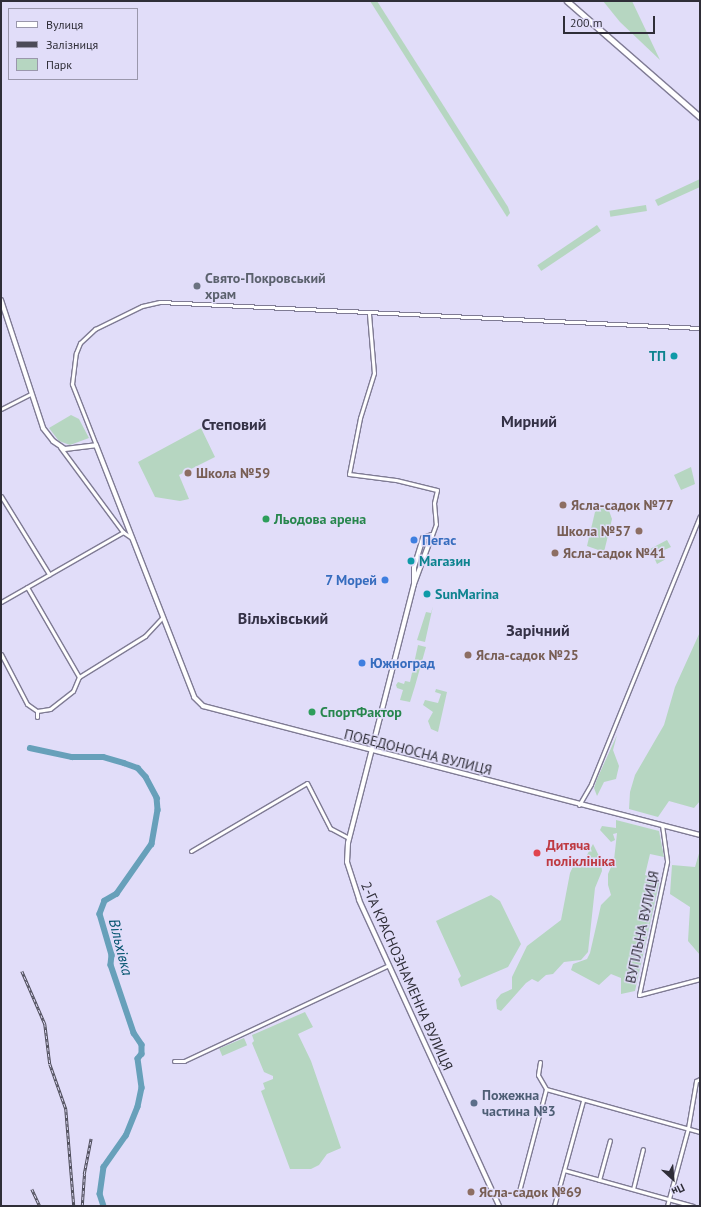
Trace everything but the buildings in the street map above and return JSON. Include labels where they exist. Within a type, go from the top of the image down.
[{"type":"highway","points":[[567,1],[700,117]]},
{"type":"street","points":[[1,300],[30,394],[44,428],[59,446],[122,532],[133,539]]},
{"type":"street","points":[[59,446],[70,450],[96,445],[72,384],[76,353],[80,343],[95,329],[142,306],[160,302],[369,314],[700,328]]},
{"type":"street","points":[[369,314],[374,373],[360,418],[349,474],[396,480],[437,490],[436,524],[432,535]]},
{"type":"street","points":[[1,409],[30,394]]},
{"type":"street","name":"ПОБЕДОНОСНА ВУЛИЦЯ","points":[[96,445],[194,698],[203,706],[371,752],[700,835]]},
{"type":"street","points":[[1,496],[49,574]]},
{"type":"street","points":[[579,805],[591,784],[700,516]]},
{"type":"street","points":[[1,602],[122,532]]},
{"type":"street","name":"2-ГА КРАСНОЗНАМЕННА ВУЛИЦЯ","points":[[414,584],[414,568],[423,538],[432,535]]},
{"type":"street","name":"2-ГА КРАСНОЗНАМЕННА ВУЛИЦЯ","points":[[432,535],[414,584],[349,838],[348,862],[354,888],[499,1206]]},
{"type":"street","points":[[27,587],[79,677]]},
{"type":"street","points":[[1,654],[27,704],[37,711],[50,710],[73,690],[79,677],[145,636],[163,617]]},
{"type":"street","points":[[37,711],[38,717]]},
{"type":"street","points":[[191,851],[307,783],[330,828],[349,838]]},
{"type":"street","name":"ВУГІЛЬНА ВУЛИЦЯ","points":[[662,825],[667,862],[639,994],[700,979]]},
{"type":"street","points":[[174,1061],[184,1061],[389,965]]},
{"type":"street","points":[[540,1062],[538,1075],[546,1089],[583,1101],[700,1132]]},
{"type":"street","points":[[667,1206],[688,1128],[696,1081],[700,1079]]},
{"type":"street","points":[[518,1195],[546,1089]]},
{"type":"street","points":[[554,1206],[583,1101]]},
{"type":"street","points":[[599,1180],[610,1140]]},
{"type":"street","points":[[633,1189],[643,1149]]},
{"type":"street","points":[[564,1170],[693,1206]]},
{"type":"green space","points":[[370,1],[377,1],[508,207],[510,213],[507,217]]},
{"type":"green space","points":[[603,1],[632,1],[660,60],[620,22]]},
{"type":"green space","points":[[700,179],[700,187],[658,206],[655,200]]},
{"type":"green space","points":[[646,205],[647,211],[610,217],[609,211]]},
{"type":"green space","points":[[597,225],[601,231],[541,271],[537,265]]},
{"type":"green space","points":[[71,415],[79,419],[89,438],[70,445],[59,441],[49,428]]},
{"type":"green space","points":[[201,428],[215,457],[179,475],[189,499],[180,501],[155,497],[138,462]]},
{"type":"green space","points":[[691,467],[695,484],[681,490],[674,475]]},
{"type":"green space","points":[[601,506],[608,508],[612,519],[604,552],[587,546],[595,512]]},
{"type":"green space","points":[[667,540],[671,547],[662,551],[666,559],[657,564],[650,549]]},
{"type":"green space","points":[[433,606],[425,642],[417,640],[426,612],[431,613]]},
{"type":"green space","points":[[700,632],[700,801],[694,808],[669,801],[658,817],[629,809],[630,792],[635,775],[664,725],[675,687]]},
{"type":"green space","points":[[418,645],[426,647],[410,702],[400,700],[403,690],[397,688],[396,685],[398,682],[404,684],[405,681],[410,682]]},
{"type":"green space","points":[[436,689],[447,692],[438,732],[431,729],[428,721],[433,712],[423,705],[425,700],[438,703],[441,694],[435,692]]},
{"type":"green space","points":[[617,735],[613,750],[619,766],[616,779],[604,782],[597,796],[594,788]]},
{"type":"green space","points":[[616,820],[659,831],[664,857],[650,854],[645,875],[660,879],[635,991],[621,994],[621,978],[611,974],[599,985],[571,970],[573,964],[587,959],[590,953],[601,905],[611,895],[608,885],[608,874],[614,860],[617,833],[613,834],[615,840],[611,842],[600,830],[602,826],[616,828]]},
{"type":"green space","points":[[593,844],[601,860],[602,871],[595,888],[588,952],[581,960],[564,962],[553,974],[546,975],[538,982],[532,979],[526,983],[501,1011],[497,1009],[496,1000],[501,994],[512,989],[512,977],[527,946],[561,920],[570,873],[577,858],[582,864]]},
{"type":"green space","points":[[700,850],[700,955],[688,941],[690,907],[670,894],[672,865],[695,867]]},
{"type":"green space","points":[[491,895],[500,901],[521,944],[508,967],[461,987],[458,979],[461,976],[436,921]]},
{"type":"green space","points":[[305,1012],[313,1027],[298,1034],[311,1061],[341,1148],[327,1154],[319,1165],[311,1169],[290,1169],[261,1091],[265,1089],[263,1083],[273,1079],[273,1076],[264,1072],[252,1043],[254,1041],[252,1035]]},
{"type":"green space","points":[[244,1038],[247,1045],[222,1056],[219,1049]]},
{"type":"waterway","name":"Вільхівка","points":[[30,748],[72,757],[103,757],[138,768],[146,777],[157,798],[158,810],[152,844],[117,894],[105,901],[100,914],[112,955],[111,965],[134,1033],[142,1045],[142,1054],[138,1059],[142,1088],[138,1107],[126,1136],[104,1167],[100,1194],[104,1206]]},
{"type":"railway","points":[[22,971],[45,1024],[50,1064],[66,1109],[74,1206]]},
{"type":"railway","points":[[82,1206],[84,1174],[91,1139]]},
{"type":"railway","points":[[32,1189],[40,1206]]},
{"type":"place","name":"Свято-Покровський храм","points":[[197,286]]},
{"type":"place","name":"ТП","points":[[674,356]]},
{"type":"place","name":"Школа №59","points":[[188,473]]},
{"type":"place","name":"Ясла-садок №77","points":[[563,505]]},
{"type":"place","name":"Льодова арена","points":[[266,519]]},
{"type":"place","name":"Школа №57","points":[[639,531]]},
{"type":"place","name":"Пегас","points":[[414,540]]},
{"type":"place","name":"Ясла-садок №41","points":[[555,553]]},
{"type":"place","name":"Магазин","points":[[411,561]]},
{"type":"place","name":"7 Морей","points":[[385,580]]},
{"type":"place","name":"SunMarina","points":[[427,594]]},
{"type":"place","name":"Ясла-садок №25","points":[[468,655]]},
{"type":"place","name":"Южноград","points":[[362,663]]},
{"type":"place","name":"СпортФактор","points":[[312,712]]},
{"type":"place","name":"Дитяча поліклініка","points":[[537,853]]},
{"type":"place","name":"Пожежна частина №3","points":[[474,1103]]},
{"type":"place","name":"Ясла-садок №69","points":[[471,1192]]},
{"type":"district","name":"Мирний","points":[[529,421]]},
{"type":"district","name":"Степовий","points":[[234,424]]},
{"type":"district","name":"Вільхівський","points":[[283,618]]},
{"type":"district","name":"Зарічний","points":[[538,630]]}]
